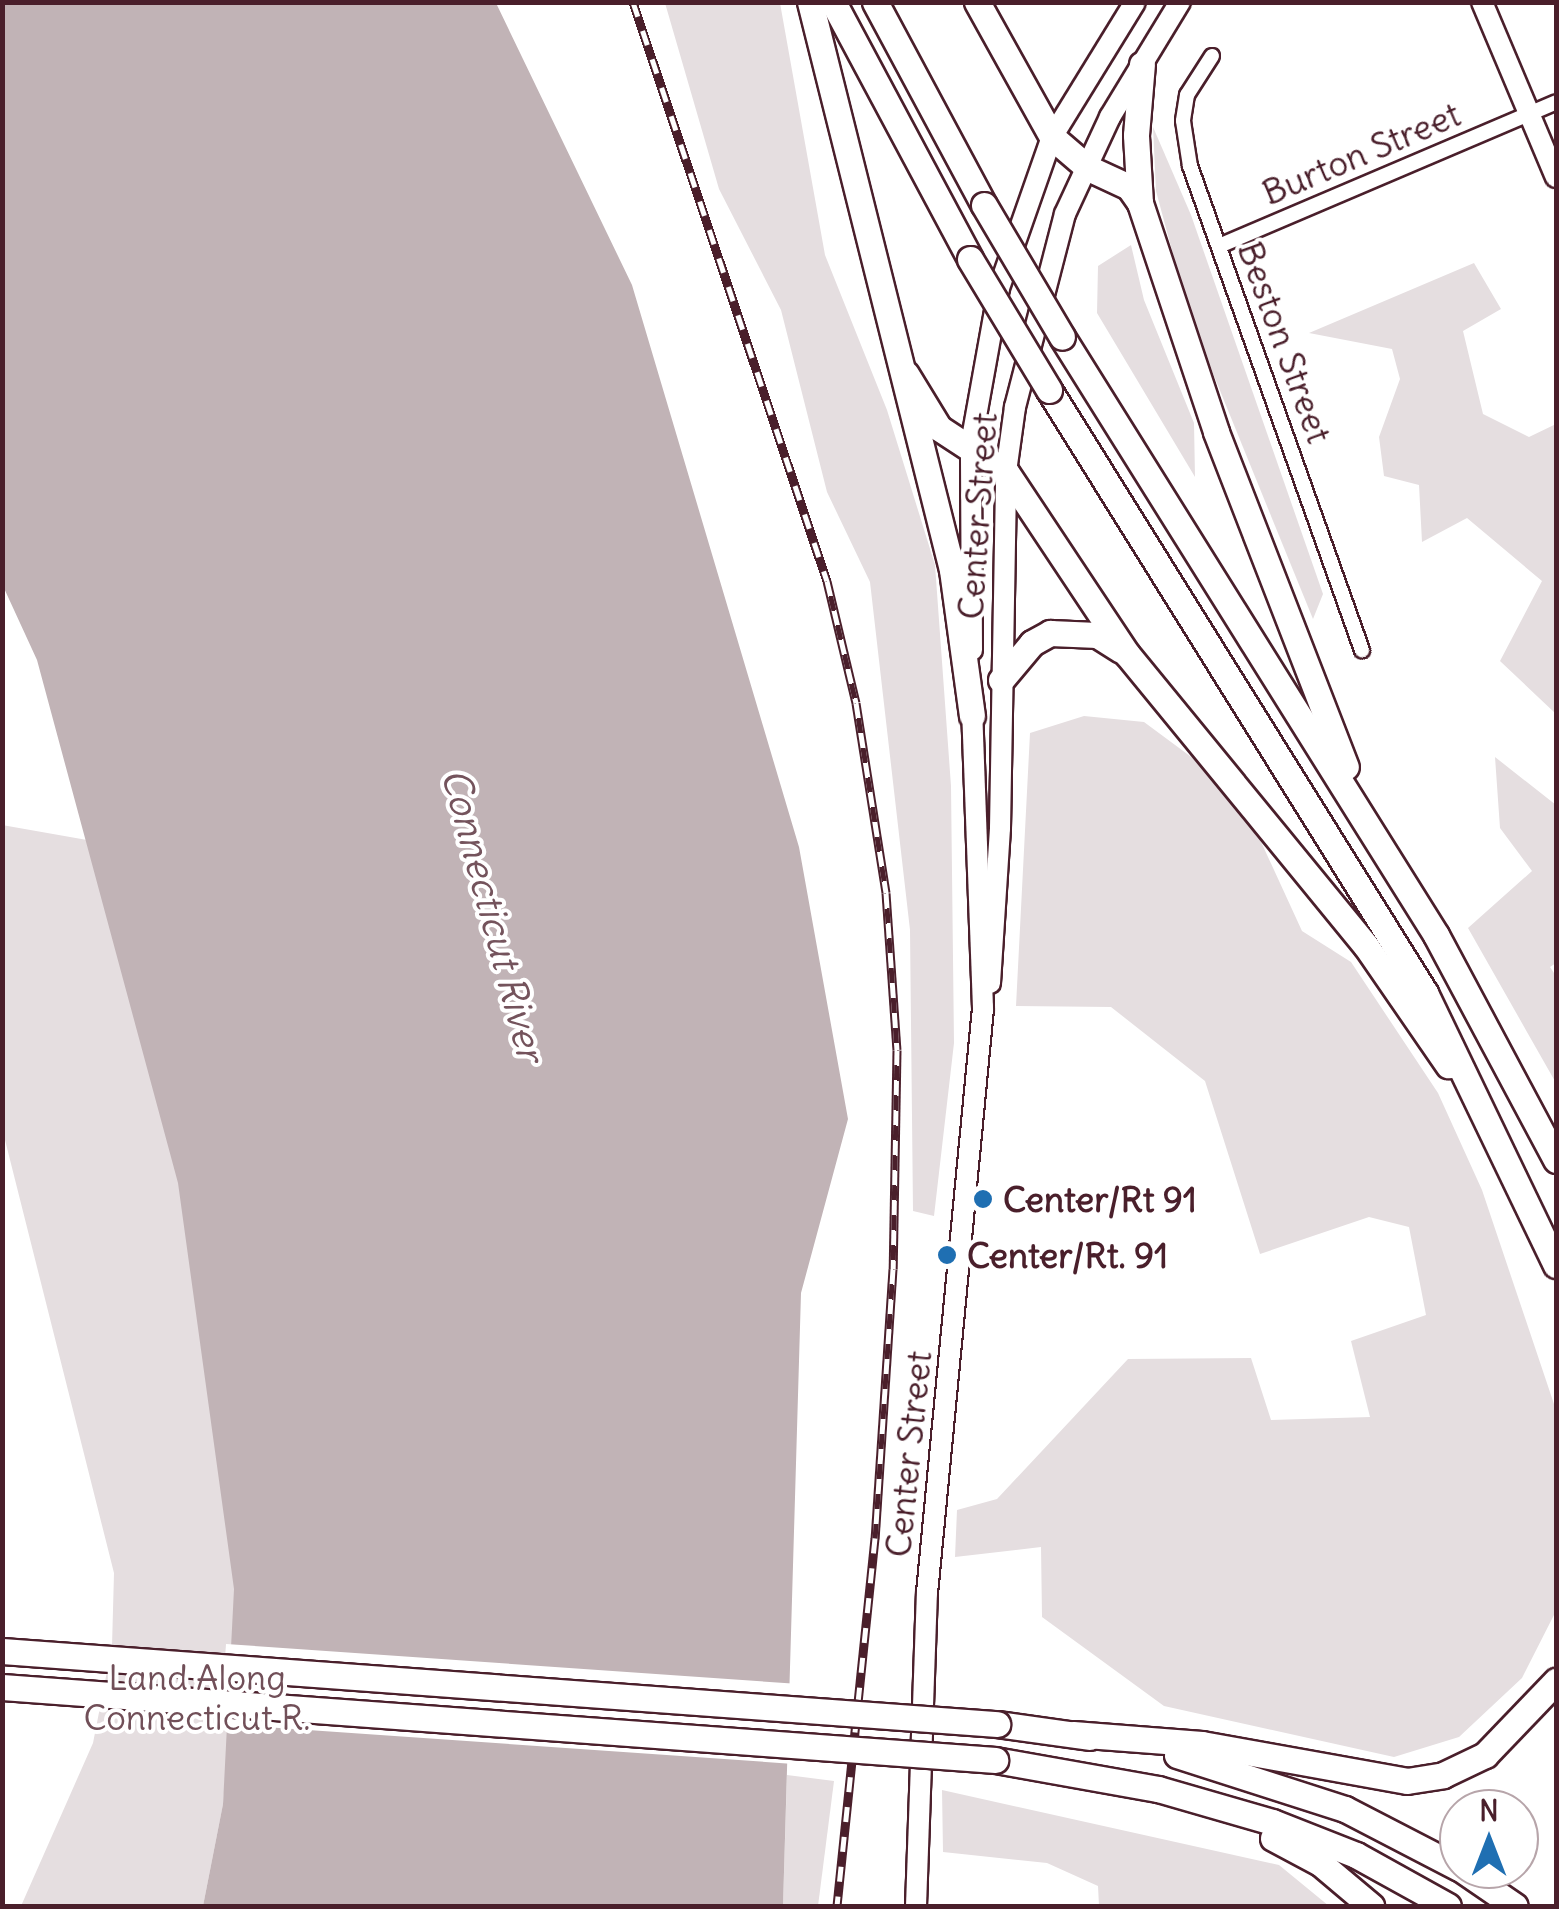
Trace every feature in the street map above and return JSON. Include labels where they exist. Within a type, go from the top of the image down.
[{"type":"highway","points":[[810,2],[952,570],[972,716]]},
{"type":"highway","points":[[833,2],[970,259],[1394,941],[1509,1158],[1556,1265]]},
{"type":"highway","points":[[875,2],[984,206],[1372,832],[1556,1160]]},
{"type":"highway","points":[[977,2],[1052,137],[1088,168],[1112,176],[1140,203]]},
{"type":"highway","points":[[1142,64],[1136,135],[1140,203],[1216,432],[1372,832]]},
{"type":"highway","points":[[906,374],[939,428],[971,444],[1006,472],[1128,654],[1366,946],[1509,1158]]},
{"type":"highway","points":[[1001,680],[1032,643],[1050,633],[1097,635],[1128,654]]},
{"type":"highway","points":[[1536,1122],[1556,1149]]},
{"type":"highway","points":[[2,1651],[997,1724],[1202,1744],[1369,1779],[1420,1780],[1495,1748],[1556,1681]]},
{"type":"highway","points":[[2,1687],[995,1760],[1098,1777],[1300,1832],[1448,1906]]},
{"type":"highway","points":[[1074,1734],[1288,1786],[1386,1827],[1439,1856]]},
{"type":"highway","points":[[1098,1777],[1280,1841],[1343,1879],[1371,1906]]},
{"type":"highway","points":[[1490,1889],[1515,1906]]},
{"type":"main road","name":"Center Street","points":[[916,1906],[927,1592],[983,1008],[972,716],[971,444],[999,288],[1052,137],[1135,2]]},
{"type":"main road","name":"Center Street","points":[[983,1008],[994,968],[1006,472],[1030,332],[1065,214],[1142,64],[1180,2]]},
{"type":"main road","points":[[1482,2],[1556,177]]},
{"type":"street","name":"Beston Street","points":[[1212,56],[1187,95],[1183,121],[1190,166],[1362,650]]},
{"type":"street","name":"Burton Street","points":[[1219,246],[1556,102]]},
{"type":"green space","points":[[665,3],[780,3],[825,255],[887,410],[935,565],[951,786],[954,1043],[934,1216],[913,1211],[910,930],[870,582],[827,492],[781,310],[719,189]]},
{"type":"green space","points":[[1153,127],[1191,215],[1323,594],[1313,619],[1190,317],[1156,191]]},
{"type":"green space","points":[[1131,245],[1144,300],[1194,423],[1195,477],[1097,313],[1098,266]]},
{"type":"green space","points":[[1474,263],[1501,309],[1463,331],[1483,414],[1529,437],[1556,424],[1556,714],[1500,661],[1542,581],[1467,518],[1422,542],[1419,485],[1384,476],[1379,437],[1400,379],[1392,349],[1309,333]]},
{"type":"green space","points":[[1084,716],[1144,722],[1194,759],[1257,833],[1302,931],[1351,962],[1438,1093],[1482,1190],[1556,1410],[1556,1611],[1522,1678],[1459,1737],[1394,1757],[1164,1706],[1042,1617],[1041,1547],[955,1557],[957,1510],[997,1499],[1128,1359],[1251,1358],[1271,1420],[1370,1417],[1351,1341],[1426,1315],[1409,1227],[1369,1217],[1260,1254],[1205,1081],[1111,1007],[1016,1006],[1030,733]]},
{"type":"green space","points":[[1495,757],[1556,805],[1556,963],[1550,967],[1556,976],[1556,1083],[1468,928],[1532,871],[1500,828]]},
{"type":"green space","name":"Land Along Connecticut R.","points":[[2,825],[87,840],[256,1406],[223,1804],[203,1906],[21,1906],[93,1743],[112,1646],[114,1573],[3,1132]]},
{"type":"green space","points":[[787,1775],[834,1781],[818,1906],[783,1906]]},
{"type":"green space","points":[[942,1790],[1279,1865],[1329,1906],[1099,1906],[1098,1886],[1047,1863],[943,1852]]},
{"type":"water","name":"Connecticut River","points":[[2,3],[496,3],[632,285],[799,847],[848,1119],[801,1293],[783,1906],[203,1906],[223,1804],[234,1589],[178,1183],[37,660],[3,586]]},
{"type":"pier","points":[[226,1644],[796,1684],[790,1764],[220,1724]]},
{"type":"railway","points":[[633,2],[827,581],[856,703],[886,893],[897,1050],[893,1269],[875,1538],[837,1906]]},
{"type":"place","name":"Center/Rt 91","points":[[983,1199]]},
{"type":"place","name":"Center/Rt. 91","points":[[947,1255]]}]
